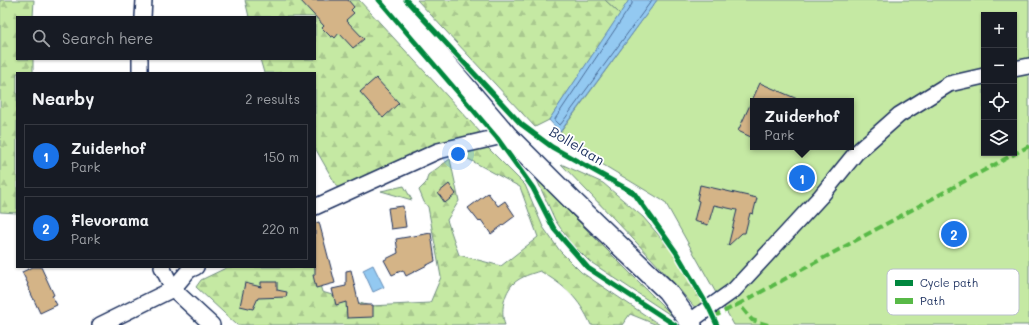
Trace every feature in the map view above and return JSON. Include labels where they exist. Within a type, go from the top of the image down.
[{"type":"main road","points":[[392,0],[507,135],[667,291],[691,323]]},
{"type":"street","points":[[143,16],[144,0]]},
{"type":"street","points":[[140,60],[140,72]]},
{"type":"street","points":[[1017,68],[1029,66]]},
{"type":"street","points":[[691,323],[734,290],[821,196],[856,154],[899,115],[949,84],[981,77]]},
{"type":"street","points":[[316,207],[438,151],[507,135]]},
{"type":"street","points":[[162,268],[173,289],[212,325]]},
{"type":"street","points":[[100,325],[173,289],[189,270],[194,268]]},
{"type":"green space","points":[[0,0],[34,0],[33,16],[16,16],[16,60],[33,60],[33,72],[16,72],[16,213],[0,212]]},
{"type":"green space","points":[[245,0],[359,0],[481,133],[344,199],[316,150],[316,72],[264,72],[260,60],[316,60],[316,16],[249,16]]},
{"type":"green space","points":[[417,0],[605,0],[620,14],[549,120],[535,127]]},
{"type":"green space","points":[[605,0],[629,0],[620,14]]},
{"type":"green space","points":[[657,0],[1029,0],[1029,325],[734,325],[665,202],[557,137]]},
{"type":"green space","points":[[482,142],[525,185],[543,227],[560,251],[581,272],[660,325],[630,314],[622,325],[591,325],[576,300],[557,282],[540,271],[520,279],[511,287],[505,297],[503,308],[505,325],[237,325],[196,287],[201,280],[226,268],[315,268],[322,292],[370,306],[430,303],[441,277],[428,207],[419,190],[426,183],[428,175],[450,159],[459,201],[447,220],[459,255],[501,266],[538,237],[520,187],[459,154]]},
{"type":"green space","points":[[561,164],[603,183],[643,217],[674,253],[704,305],[697,310],[647,254]]},
{"type":"green space","points":[[537,180],[675,318],[589,261],[570,242],[555,220]]},
{"type":"green space","points":[[404,186],[412,200],[381,191]]},
{"type":"water","points":[[629,0],[657,0],[560,132],[549,120]]},
{"type":"water","points":[[373,265],[384,287],[373,292],[363,270]]},
{"type":"building","points":[[300,0],[348,0],[354,7],[351,10],[354,13],[346,20],[364,39],[353,48],[339,33],[335,38],[333,36],[331,37],[322,28],[324,26]]},
{"type":"building","points":[[376,78],[399,103],[383,118],[360,92]]},
{"type":"building","points":[[760,83],[795,98],[753,98]]},
{"type":"building","points":[[750,105],[750,137],[738,131]]},
{"type":"building","points":[[449,184],[456,194],[445,203],[438,193]]},
{"type":"building","points":[[700,185],[757,198],[753,214],[750,213],[745,233],[742,233],[728,246],[737,210],[714,205],[708,225],[694,221],[699,201],[697,200]]},
{"type":"building","points":[[488,193],[498,206],[505,201],[515,216],[491,234],[481,220],[479,222],[468,208]]},
{"type":"building","points":[[403,206],[406,227],[391,229],[388,208]]},
{"type":"building","points":[[319,222],[335,283],[316,288],[313,275],[315,275],[316,268],[316,223]]},
{"type":"building","points":[[431,233],[435,261],[406,276],[403,270],[392,275],[384,260],[398,253],[396,239]]},
{"type":"building","points":[[31,268],[41,268],[57,305],[40,313],[22,272]]},
{"type":"building","points":[[351,270],[359,305],[373,305],[373,317],[347,318],[346,302],[336,305],[332,289],[346,286],[346,271]]},
{"type":"building","points":[[261,282],[277,282],[277,290],[287,292],[286,297],[258,298],[253,309],[240,306],[245,283],[261,287]]},
{"type":"marked path","points":[[768,325],[752,320],[739,304],[1029,146]]},
{"type":"marked path","points":[[713,317],[739,304]]},
{"type":"cycle path","points":[[379,0],[497,138],[533,188],[554,229],[588,268],[675,325]]},
{"type":"cycle path","name":"Bollelaan","points":[[406,0],[521,124],[552,147],[634,193],[676,252],[709,308],[717,325]]},
{"type":"place","name":"Zuiderhof","points":[[802,178]]},
{"type":"place","name":"Flevorama","points":[[954,234]]}]
